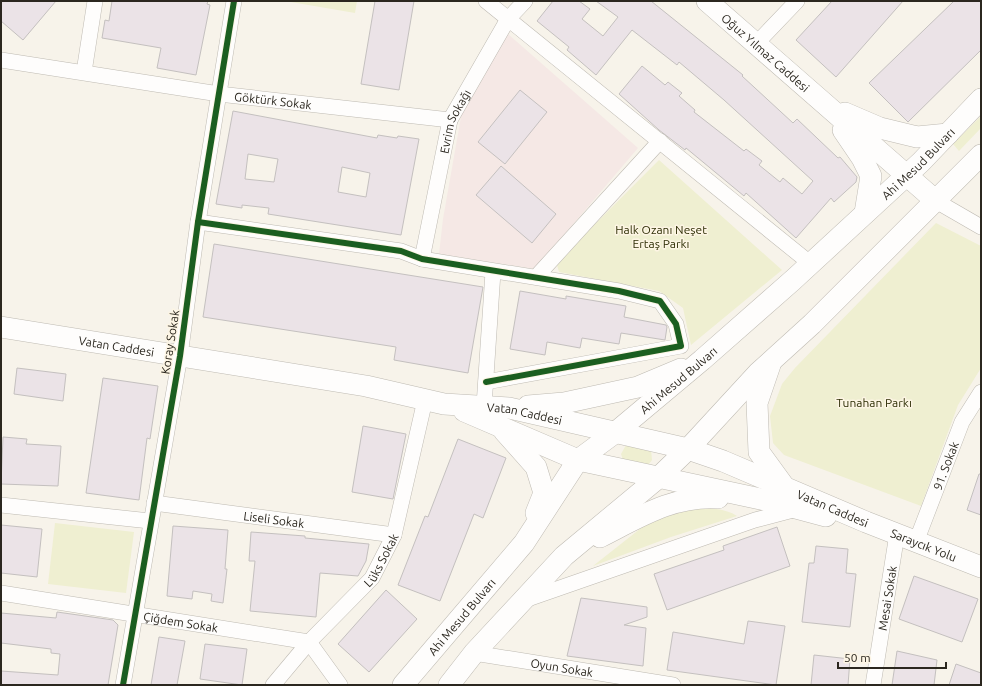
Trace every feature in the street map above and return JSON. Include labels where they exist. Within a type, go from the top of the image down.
[{"type":"main road","name":"Oğuz Yılmaz Caddesi","points":[[706,1],[824,104]]},
{"type":"main road","name":"Ahi Mesud Bulvarı","points":[[403,685],[524,543],[578,460],[616,432],[702,360],[811,264],[907,175],[981,99]]},
{"type":"main road","points":[[824,104],[880,128],[917,137],[948,134]]},
{"type":"main road","points":[[824,104],[936,201]]},
{"type":"main road","points":[[824,104],[862,158],[871,176],[865,213]]},
{"type":"main road","points":[[448,685],[474,653],[525,600],[564,556],[658,478],[688,449],[770,362],[812,324],[981,155]]},
{"type":"main road","name":"Vatan Caddesi","points":[[1,327],[366,386],[503,416],[616,432],[688,449],[723,461],[866,522]]},
{"type":"main road","points":[[524,543],[544,493],[536,467],[503,416],[638,387],[702,360]]},
{"type":"main road","points":[[770,362],[757,403],[759,452],[784,486]]},
{"type":"main road","name":"Vatan Caddesi","points":[[434,402],[484,406],[578,460],[658,478],[770,500],[846,521],[866,522]]},
{"type":"main road","points":[[564,556],[666,504],[706,497],[770,500]]},
{"type":"main road","name":"Saraycık Yolu","points":[[866,522],[981,567]]},
{"type":"street","points":[[84,72],[95,1]]},
{"type":"street","name":"Koray Sokak","points":[[123,685],[150,521],[180,356],[198,222],[234,1]]},
{"type":"street","points":[[486,1],[811,264]]},
{"type":"street","name":"Evrim Sokağı","points":[[422,259],[450,120],[508,19],[525,1]]},
{"type":"street","points":[[756,44],[798,1]]},
{"type":"street","name":"Göktürk Sokak","points":[[1,60],[219,94],[450,120]]},
{"type":"street","points":[[536,278],[660,141]]},
{"type":"street","points":[[936,201],[981,227]]},
{"type":"street","points":[[198,222],[401,251],[422,259],[493,272],[619,291],[660,301],[676,324],[681,346],[486,382]]},
{"type":"street","points":[[484,406],[493,272]]},
{"type":"street","name":"91. Sokak","points":[[907,538],[962,422],[981,392]]},
{"type":"street","name":"Lüks Sokak","points":[[273,685],[309,642],[372,578],[394,535],[434,402]]},
{"type":"street","name":"Liseli Sokak","points":[[154,503],[394,535]]},
{"type":"street","points":[[1,505],[150,521]]},
{"type":"street","points":[[525,600],[754,520],[800,508]]},
{"type":"street","name":"Mesai Sokak","points":[[873,685],[907,538]]},
{"type":"street","name":"Çiğdem Sokak","points":[[1,592],[309,642]]},
{"type":"street","points":[[309,642],[340,685]]},
{"type":"street","name":"Oyun Sokak","points":[[474,653],[673,685]]},
{"type":"shaded area","points":[[508,34],[638,148],[535,269],[439,254],[443,219],[462,111]]},
{"type":"green space","points":[[285,1],[357,1],[355,13]]},
{"type":"green space","points":[[981,116],[981,128],[959,151],[953,144]]},
{"type":"green space","name":"Halk Ozanı Neşet Ertaş Parkı","points":[[659,160],[782,270],[691,345],[683,308],[659,291],[559,272],[557,265],[582,237]]},
{"type":"green space","name":"Tunahan Parkı","points":[[936,223],[981,246],[981,368],[958,405],[921,506],[784,455],[773,443],[770,416],[782,384],[795,368]]},
{"type":"green space","points":[[626,445],[651,449],[652,460],[646,468],[624,463],[621,454]]},
{"type":"green space","points":[[696,508],[712,508],[727,511],[737,516],[671,537],[593,566],[650,521]]},
{"type":"green space","points":[[55,523],[134,532],[126,593],[48,584]]},
{"type":"building","points":[[1,1],[56,1],[23,40],[1,21]]},
{"type":"building","points":[[112,1],[208,1],[207,4],[210,5],[196,75],[157,68],[161,48],[102,38],[105,20],[109,21]]},
{"type":"building","points":[[375,1],[414,1],[399,90],[361,84]]},
{"type":"building","points":[[553,1],[579,1],[590,9],[582,19],[603,36],[618,17],[596,1],[651,1],[743,75],[742,76],[793,123],[797,119],[838,158],[840,157],[857,177],[856,182],[834,202],[831,198],[796,238],[746,193],[744,196],[686,148],[685,150],[659,130],[619,94],[642,66],[665,85],[668,82],[682,93],[679,96],[695,110],[694,112],[744,151],[746,149],[762,161],[759,165],[780,182],[783,178],[802,194],[813,181],[724,100],[679,62],[677,65],[632,30],[596,75],[567,50],[569,47],[537,21]]},
{"type":"building","points":[[832,1],[903,1],[836,77],[796,40]]},
{"type":"building","points":[[954,1],[981,1],[981,50],[908,122],[869,83]]},
{"type":"building","points":[[520,90],[547,112],[505,164],[478,142]]},
{"type":"building","points":[[233,111],[377,138],[378,135],[419,139],[401,235],[268,214],[269,208],[242,205],[242,208],[216,204]],"holes":[[[248,154],[278,159],[274,182],[245,179]],[[342,167],[370,173],[366,197],[338,192]]]},
{"type":"building","points":[[501,166],[556,214],[532,243],[476,195]]},
{"type":"building","points":[[214,244],[483,287],[468,373],[394,360],[396,347],[203,317]]},
{"type":"building","points":[[520,291],[566,299],[566,296],[626,306],[624,317],[666,325],[665,340],[621,333],[619,344],[582,338],[580,348],[547,342],[545,355],[510,349]]},
{"type":"building","points":[[17,368],[66,374],[63,401],[14,394]]},
{"type":"building","points":[[103,378],[158,386],[150,439],[147,438],[139,500],[86,493]]},
{"type":"building","points":[[363,426],[406,434],[393,499],[352,492]]},
{"type":"building","points":[[3,437],[27,439],[26,444],[61,446],[58,486],[1,484]]},
{"type":"building","points":[[458,439],[506,458],[483,518],[474,514],[440,601],[398,585],[425,516],[428,517]]},
{"type":"building","points":[[979,474],[981,474],[981,515],[967,510]]},
{"type":"building","points":[[1,525],[42,529],[37,577],[1,573]]},
{"type":"building","points":[[173,526],[228,530],[225,569],[227,569],[223,603],[211,601],[212,594],[193,591],[192,599],[167,596]]},
{"type":"building","points":[[777,527],[790,566],[667,610],[654,574],[724,550],[723,546]]},
{"type":"building","points":[[251,532],[305,536],[305,538],[369,544],[366,561],[358,576],[320,573],[316,617],[250,611],[255,561],[249,561]]},
{"type":"building","points":[[816,546],[848,549],[846,573],[856,574],[850,627],[802,622],[809,563],[814,563]]},
{"type":"building","points":[[914,576],[978,599],[962,642],[899,619]]},
{"type":"building","points":[[386,590],[417,619],[369,672],[338,644]]},
{"type":"building","points":[[581,598],[647,607],[647,617],[624,625],[646,628],[643,666],[567,656]]},
{"type":"building","points":[[57,612],[113,620],[118,625],[108,685],[1,685],[1,671],[58,675],[60,654],[51,653],[51,649],[1,643],[1,613],[56,618]]},
{"type":"building","points":[[748,621],[785,626],[776,685],[667,670],[673,632],[744,644]]},
{"type":"building","points":[[159,637],[185,641],[177,685],[151,685]]},
{"type":"building","points":[[205,644],[247,649],[242,685],[200,679]]},
{"type":"building","points":[[897,651],[937,660],[934,685],[892,685]]},
{"type":"building","points":[[814,655],[850,659],[848,685],[811,685]]},
{"type":"building","points":[[956,664],[981,673],[981,685],[949,685]]},
{"type":"cycle path","points":[[123,685],[180,356],[198,222],[234,1]]},
{"type":"cycle path","points":[[198,222],[401,251],[422,259],[619,291],[660,301],[676,324],[681,346],[486,382]]}]
